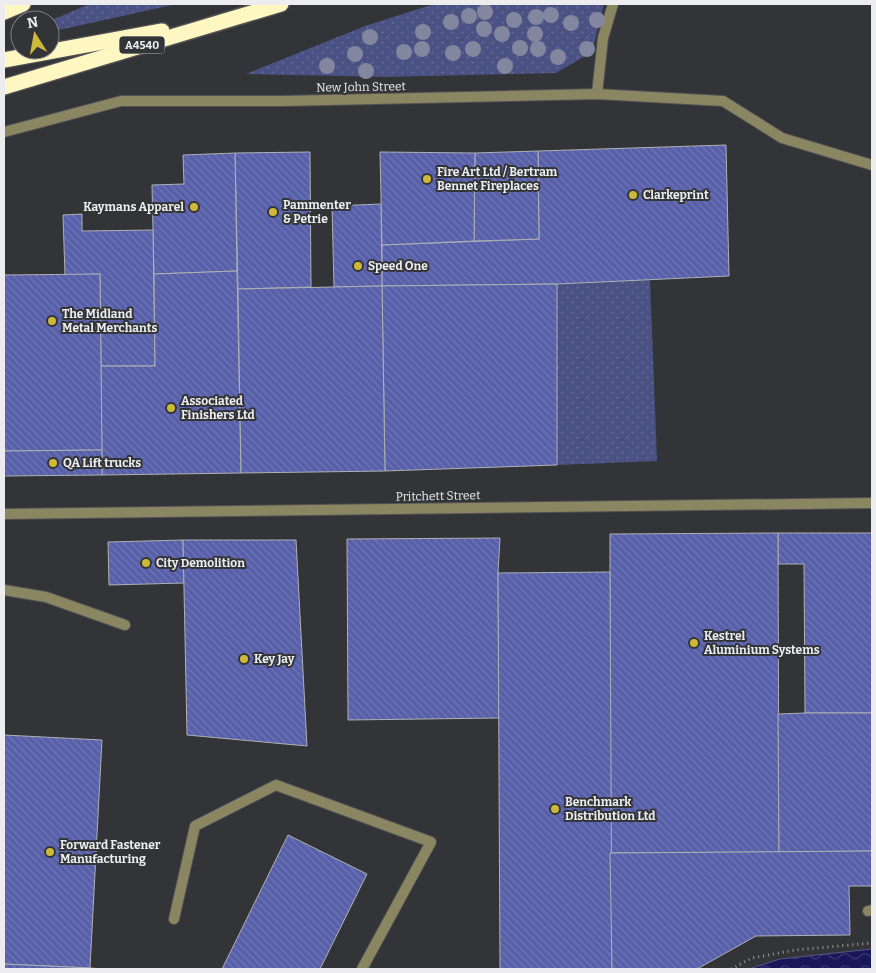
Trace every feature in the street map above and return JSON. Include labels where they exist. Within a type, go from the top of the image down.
[{"type":"highway","points":[[4,12],[23,4]]},
{"type":"highway","name":"A4540","points":[[4,87],[281,4]]},
{"type":"highway","points":[[4,60],[232,18]]},
{"type":"street","points":[[597,94],[602,38],[613,4]]},
{"type":"street","name":"New John Street","points":[[4,132],[121,101],[283,101],[597,94],[723,101],[782,138],[872,165]]},
{"type":"street","name":"Pritchett Street","points":[[4,514],[872,503]]},
{"type":"street","points":[[4,590],[46,597],[125,625]]},
{"type":"street","points":[[174,918],[195,826],[276,785],[431,842],[362,969]]},
{"type":"path","points":[[731,969],[752,958],[795,950],[872,943]]},
{"type":"shaded area","points":[[89,4],[177,4],[60,30],[60,17]]},
{"type":"shaded area","points":[[434,4],[604,4],[592,52],[556,73],[386,77],[246,74],[365,26]]},
{"type":"shaded area","points":[[650,279],[657,461],[557,465],[557,284]]},
{"type":"water","points":[[872,949],[872,969],[749,969],[780,959]]},
{"type":"building","name":"Clarkeprint","points":[[726,145],[729,276],[557,284],[382,286],[382,245],[539,239],[538,151]]},
{"type":"building","points":[[538,151],[539,239],[474,241],[475,153]]},
{"type":"building","name":"Pammenter & Petrie","points":[[310,152],[311,287],[238,289],[235,153]]},
{"type":"building","name":"Fire Art Ltd / Bertram Bennet Fireplaces","points":[[380,152],[475,153],[474,241],[382,245]]},
{"type":"building","name":"Kaymans Apparel","points":[[235,153],[237,271],[154,274],[152,185],[184,184],[183,155]]},
{"type":"building","name":"Speed One","points":[[381,204],[382,286],[334,287],[332,206]]},
{"type":"building","points":[[82,214],[82,231],[153,230],[155,366],[101,366],[100,274],[65,275],[63,215]]},
{"type":"building","name":"Associated Finishers Ltd","points":[[237,271],[241,473],[102,475],[101,366],[155,366],[154,274]]},
{"type":"building","name":"The Midland Metal Merchants","points":[[100,274],[102,450],[4,451],[4,275]]},
{"type":"building","points":[[557,284],[557,465],[385,471],[382,286]]},
{"type":"building","points":[[382,286],[385,471],[241,473],[238,289]]},
{"type":"building","name":"QA Lift trucks","points":[[102,450],[102,475],[4,476],[4,451]]},
{"type":"building","points":[[778,533],[872,533],[872,713],[805,713],[804,564],[778,564]]},
{"type":"building","name":"Kestrel Aluminium Systems","points":[[778,533],[779,852],[610,853],[610,534]]},
{"type":"building","points":[[500,538],[498,573],[499,718],[348,720],[347,539]]},
{"type":"building","name":"City Demolition","points":[[183,540],[184,583],[109,585],[108,542]]},
{"type":"building","name":"Key Jay","points":[[183,540],[296,540],[307,746],[187,735]]},
{"type":"building","name":"Benchmark Distribution Ltd","points":[[610,572],[612,969],[500,969],[498,573]]},
{"type":"building","points":[[872,713],[872,851],[779,852],[778,714]]},
{"type":"building","name":"Forward Fastener Manufacturing","points":[[4,735],[102,740],[90,968],[4,964]]},
{"type":"building","points":[[288,835],[367,874],[320,969],[222,969]]},
{"type":"building","points":[[872,851],[872,886],[849,886],[850,935],[756,936],[697,969],[612,969],[610,853]]},
{"type":"building","points":[[4,964],[90,968],[102,969],[4,969]]},
{"type":"place","name":"Fire Art Ltd / Bertram Bennet Fireplaces","points":[[427,179]]},
{"type":"place","name":"Clarkeprint","points":[[633,195]]},
{"type":"place","name":"Kaymans Apparel","points":[[194,207]]},
{"type":"place","name":"Pammenter & Petrie","points":[[273,212]]},
{"type":"place","name":"Speed One","points":[[358,266]]},
{"type":"place","name":"The Midland Metal Merchants","points":[[52,321]]},
{"type":"place","name":"Associated Finishers Ltd","points":[[171,408]]},
{"type":"place","name":"QA Lift trucks","points":[[53,463]]},
{"type":"place","name":"City Demolition","points":[[146,563]]},
{"type":"place","name":"Kestrel Aluminium Systems","points":[[694,643]]},
{"type":"place","name":"Key Jay","points":[[244,659]]},
{"type":"place","name":"Benchmark Distribution Ltd","points":[[555,809]]},
{"type":"place","name":"Forward Fastener Manufacturing","points":[[50,852]]}]
